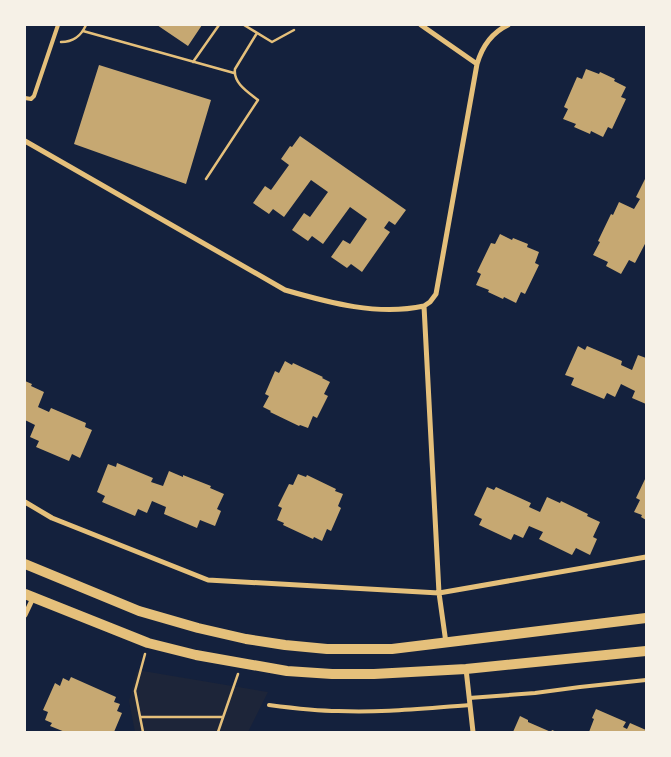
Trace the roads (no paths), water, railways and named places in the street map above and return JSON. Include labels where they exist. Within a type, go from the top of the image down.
[{"type":"main road","points":[[25,564],[140,611],[198,628],[246,639],[327,649],[392,649],[646,618]]},
{"type":"main road","points":[[29,596],[148,643],[196,655],[287,671],[374,674],[466,669],[646,651]]},
{"type":"street","points":[[421,25],[477,64]]},
{"type":"street","points":[[25,141],[285,290],[349,306],[408,310],[424,306],[436,294],[477,64],[480,53],[487,42],[496,32],[508,25]]},
{"type":"street","points":[[424,306],[439,593],[446,643]]},
{"type":"street","points":[[25,502],[52,518],[208,580],[439,593],[646,557]]},
{"type":"street","points":[[25,615],[29,596]]},
{"type":"street","points":[[466,669],[473,732]]},
{"type":"lane","points":[[25,98],[31,99],[34,96],[58,25]]},
{"type":"lane","points":[[469,698],[535,693],[646,680]]},
{"type":"lane","points":[[269,705],[303,709],[365,712],[470,705]]}]
